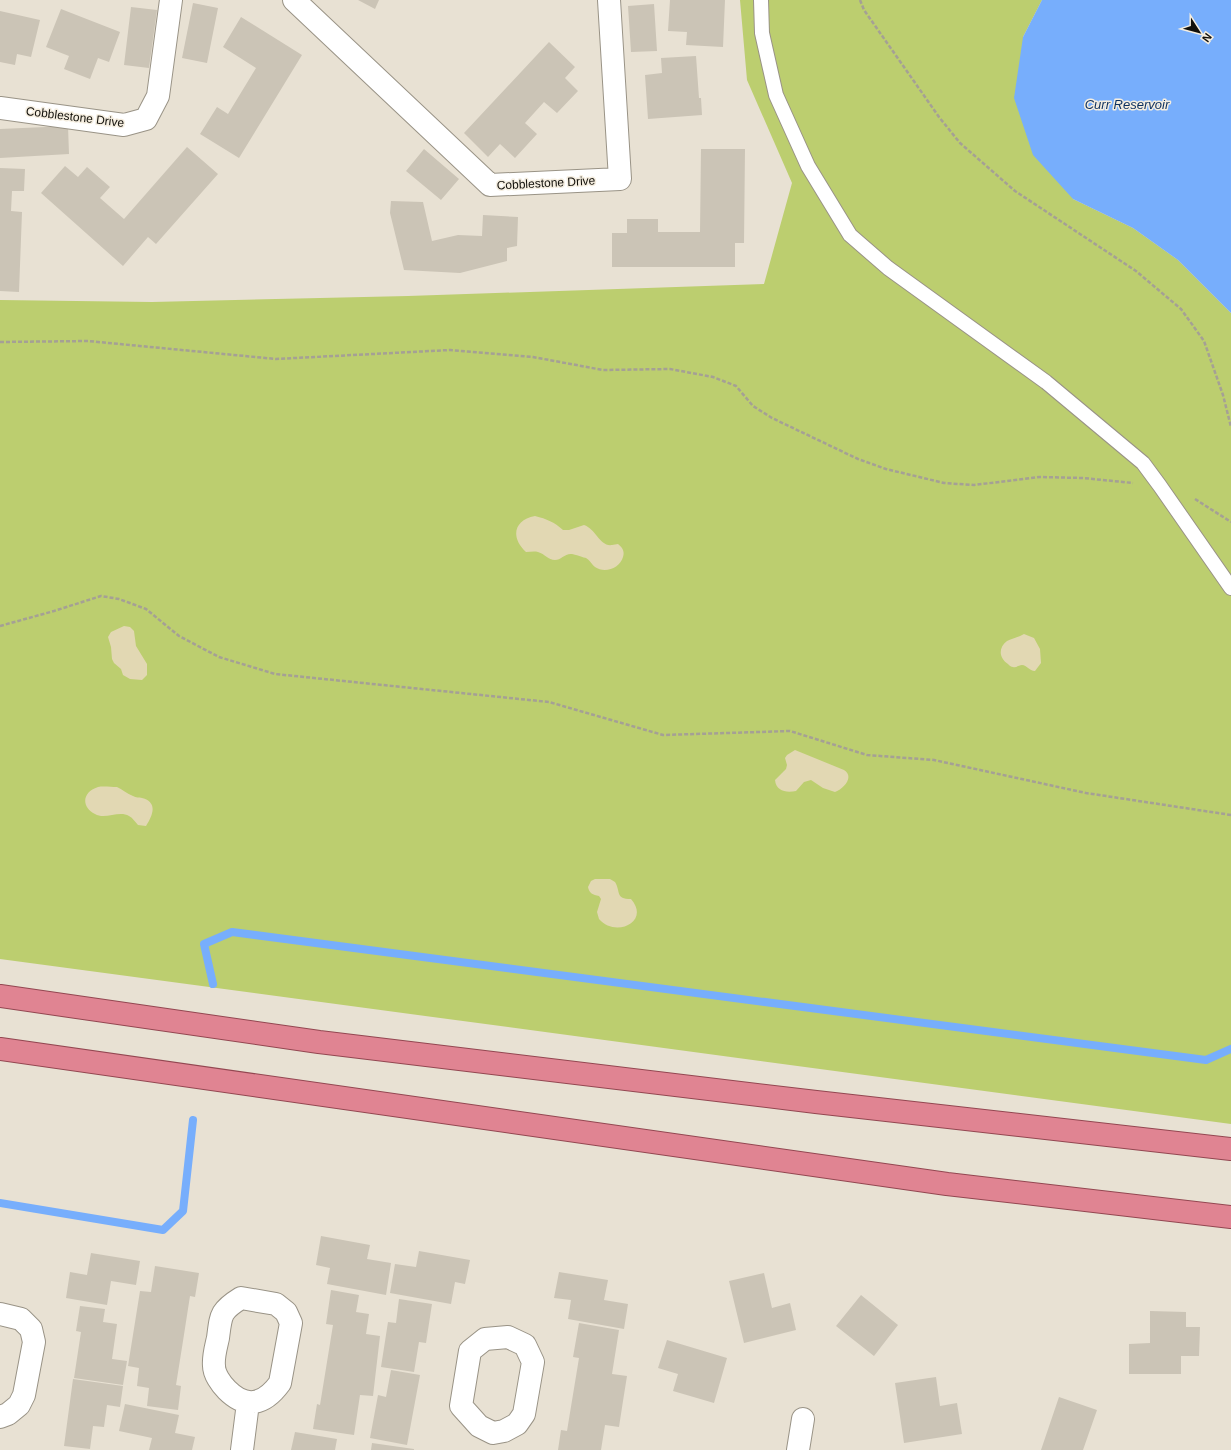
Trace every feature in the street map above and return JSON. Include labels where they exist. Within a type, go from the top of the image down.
[{"type":"highway","points":[[0,996],[334,1044],[808,1101],[1231,1149]]},
{"type":"highway","points":[[0,1049],[947,1184],[1231,1217]]},
{"type":"street","name":"Cobblestone Drive","points":[[0,108],[124,125],[146,119],[158,96],[171,0]]},
{"type":"street","name":"Cobblestone Drive","points":[[294,0],[490,185],[620,179],[609,0]]},
{"type":"street","points":[[241,1298],[276,1304],[286,1312],[291,1323],[280,1383],[274,1392],[262,1400],[248,1403],[234,1397],[221,1384],[214,1366],[221,1316],[230,1305],[241,1298]]},
{"type":"street","points":[[0,1314],[21,1319],[31,1328],[34,1342],[24,1395],[19,1405],[8,1414],[0,1417]]},
{"type":"street","points":[[242,1450],[248,1403]]},
{"type":"street","points":[[798,1450],[803,1419]]},
{"type":"lane","points":[[762,0],[762,33],[776,95],[808,166],[850,235],[888,268],[1046,382],[1143,463],[1231,588]]},
{"type":"path","points":[[860,0],[864,10],[939,118],[960,143],[1015,191],[1136,271],[1181,309],[1204,341],[1223,395],[1231,427]]},
{"type":"path","points":[[0,342],[88,341],[276,359],[450,350],[533,357],[603,370],[670,369],[713,377],[736,386],[753,406],[772,418],[858,459],[886,469],[944,483],[974,485],[1040,478],[1082,478],[1167,487],[1194,498],[1231,522]]},
{"type":"path","points":[[0,626],[101,596],[119,599],[146,609],[179,636],[219,657],[275,674],[549,702],[663,735],[790,731],[867,755],[934,760],[1086,793],[1231,815]]},
{"type":"green space","points":[[740,0],[1042,0],[1023,37],[1073,199],[1133,228],[1178,260],[1231,313],[1231,1124],[0,959],[0,300],[152,302],[408,296],[764,284],[792,183],[747,80]]},
{"type":"sand","points":[[535,516],[550,521],[563,530],[569,530],[584,525],[592,530],[604,543],[608,545],[618,544],[621,546],[624,553],[623,557],[619,564],[612,569],[603,570],[595,567],[586,558],[573,554],[555,560],[550,559],[538,552],[526,552],[518,541],[516,535],[517,530],[522,521]]},
{"type":"sand","points":[[124,626],[130,627],[134,631],[136,646],[147,664],[147,675],[142,680],[130,679],[123,675],[121,669],[112,659],[108,637],[111,632]]},
{"type":"sand","points":[[1024,634],[1034,638],[1040,649],[1041,663],[1035,671],[1024,665],[1012,667],[1005,662],[1001,656],[1002,647],[1007,641]]},
{"type":"sand","points":[[795,750],[844,770],[848,776],[847,782],[835,792],[823,788],[811,780],[804,782],[796,791],[789,792],[779,789],[775,780],[786,769],[787,765],[785,758],[787,755]]},
{"type":"sand","points":[[98,787],[117,787],[135,797],[147,800],[150,803],[153,809],[151,818],[146,826],[138,825],[132,818],[125,814],[99,816],[87,808],[85,800],[86,796],[93,789]]},
{"type":"sand","points":[[595,879],[610,879],[615,882],[620,896],[626,899],[631,899],[636,907],[637,914],[634,920],[628,925],[614,927],[606,925],[599,919],[597,912],[601,899],[599,896],[590,892],[588,887],[591,881]]},
{"type":"water","name":"Curr Reservoir","points":[[1042,0],[1231,0],[1231,313],[1178,260],[1133,228],[1073,199],[1033,155],[1014,98],[1023,37]]},
{"type":"building","points":[[358,0],[379,0],[375,9]]},
{"type":"building","points":[[670,0],[725,0],[723,47],[686,45],[687,32],[668,31]]},
{"type":"building","points":[[193,3],[218,8],[207,63],[182,58]]},
{"type":"building","points":[[654,4],[657,51],[631,52],[628,6]]},
{"type":"building","points":[[131,7],[157,10],[149,68],[124,65]]},
{"type":"building","points":[[61,9],[120,32],[109,62],[98,58],[90,79],[64,69],[69,56],[46,47]]},
{"type":"building","points":[[0,11],[40,20],[31,57],[17,54],[15,65],[0,62]]},
{"type":"building","points":[[241,17],[302,55],[239,158],[200,134],[217,107],[228,114],[256,68],[223,47]]},
{"type":"building","points":[[549,42],[575,67],[565,78],[578,91],[557,113],[544,102],[525,123],[537,134],[515,158],[500,144],[488,157],[464,133]]},
{"type":"building","points":[[696,56],[699,98],[701,98],[702,115],[648,119],[645,75],[662,73],[661,58]]},
{"type":"building","points":[[68,126],[69,154],[0,158],[0,129]]},
{"type":"building","points":[[187,147],[218,174],[156,244],[148,237],[123,266],[41,193],[65,166],[78,177],[87,167],[110,187],[100,198],[124,219]]},
{"type":"building","points":[[424,149],[459,179],[441,200],[406,171]]},
{"type":"building","points":[[701,149],[745,149],[744,243],[735,243],[735,267],[612,267],[612,233],[627,233],[627,219],[658,219],[658,232],[700,232]]},
{"type":"building","points":[[0,168],[25,169],[24,191],[12,191],[11,211],[22,212],[19,292],[0,291]]},
{"type":"building","points":[[391,201],[423,202],[432,241],[458,235],[482,236],[483,215],[518,217],[517,246],[507,248],[507,261],[460,273],[404,270],[390,213]]},
{"type":"building","points":[[321,1236],[370,1245],[367,1259],[391,1263],[386,1295],[327,1284],[330,1268],[316,1265]]},
{"type":"building","points":[[419,1251],[470,1260],[465,1284],[455,1282],[451,1304],[390,1293],[395,1264],[416,1267]]},
{"type":"building","points":[[91,1253],[140,1261],[136,1285],[111,1281],[107,1305],[66,1298],[70,1272],[87,1275]]},
{"type":"building","points":[[155,1266],[199,1273],[195,1297],[190,1296],[176,1385],[181,1386],[178,1410],[147,1406],[149,1388],[137,1386],[139,1368],[128,1366],[140,1291],[151,1292]]},
{"type":"building","points":[[559,1272],[608,1280],[604,1300],[628,1304],[624,1329],[568,1319],[571,1300],[554,1298]]},
{"type":"building","points":[[764,1273],[772,1308],[790,1303],[796,1330],[744,1343],[729,1281]]},
{"type":"building","points":[[331,1290],[359,1295],[356,1312],[369,1314],[366,1334],[380,1336],[373,1396],[360,1395],[354,1435],[313,1429],[317,1404],[320,1405],[333,1325],[326,1324]]},
{"type":"building","points":[[861,1295],[898,1325],[874,1356],[836,1326]]},
{"type":"building","points":[[399,1299],[432,1304],[426,1343],[419,1342],[414,1372],[381,1367],[388,1322],[396,1323]]},
{"type":"building","points":[[80,1306],[105,1309],[103,1322],[117,1324],[112,1359],[127,1361],[123,1385],[74,1378],[81,1332],[76,1331]]},
{"type":"building","points":[[1150,1311],[1186,1312],[1186,1327],[1200,1327],[1199,1356],[1181,1356],[1181,1374],[1129,1374],[1129,1344],[1150,1343]]},
{"type":"building","points":[[579,1323],[619,1330],[612,1374],[627,1376],[619,1427],[605,1425],[601,1450],[558,1450],[561,1430],[567,1431],[579,1358],[573,1357]]},
{"type":"building","points":[[667,1340],[727,1358],[714,1403],[673,1391],[678,1374],[658,1368]]},
{"type":"building","points":[[391,1370],[420,1375],[407,1445],[370,1438],[378,1395],[386,1397]]},
{"type":"building","points":[[936,1377],[940,1406],[957,1403],[962,1434],[904,1443],[895,1383]]},
{"type":"building","points":[[73,1379],[123,1386],[120,1407],[107,1405],[104,1427],[93,1426],[90,1449],[64,1446]]},
{"type":"building","points":[[1059,1397],[1097,1410],[1083,1450],[1041,1450]]},
{"type":"building","points":[[125,1404],[179,1415],[175,1433],[195,1437],[192,1450],[149,1450],[152,1438],[119,1431]]},
{"type":"building","points":[[295,1432],[337,1439],[335,1450],[291,1450]]},
{"type":"building","points":[[372,1443],[414,1449],[414,1450],[371,1450]]},
{"type":"waterway","points":[[213,984],[204,944],[232,932],[1206,1060],[1231,1049]]},
{"type":"waterway","points":[[0,1203],[163,1230],[183,1211],[193,1120]]}]
